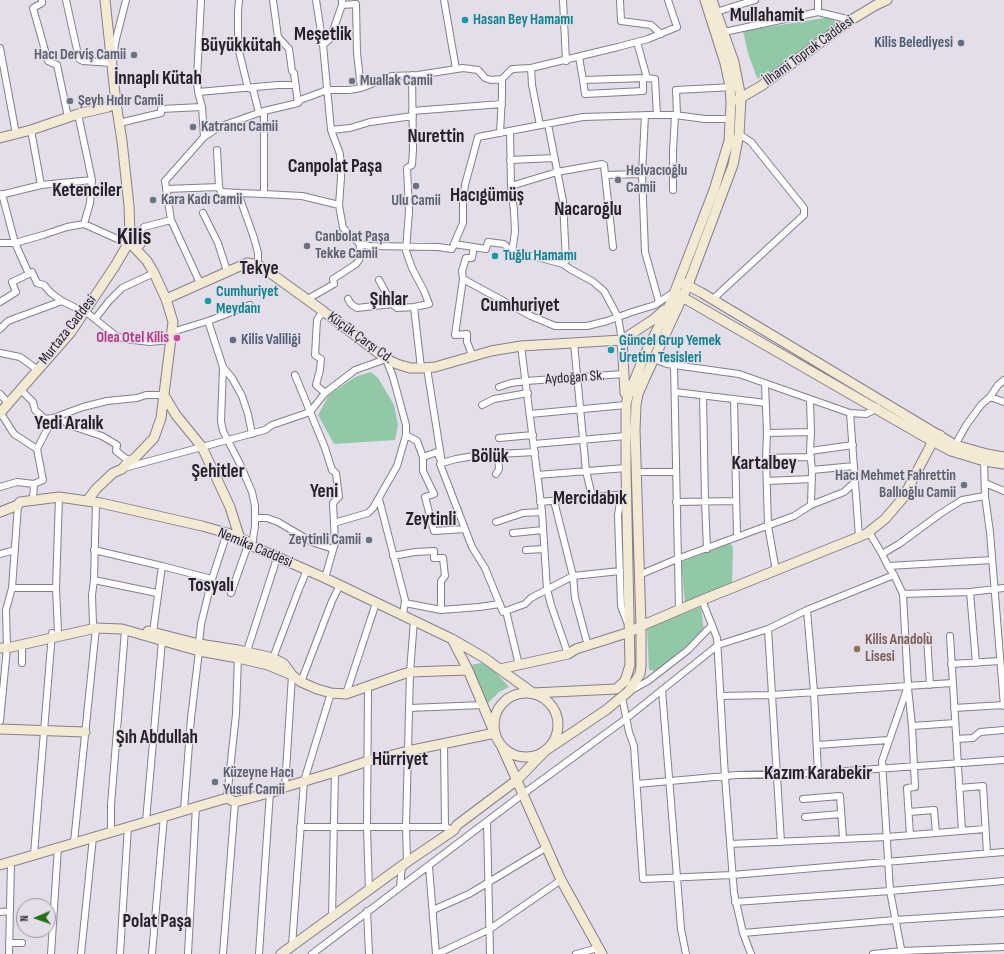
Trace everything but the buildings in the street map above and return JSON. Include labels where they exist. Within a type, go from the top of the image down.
[{"type":"main road","points":[[92,501],[96,489],[113,473],[122,469],[129,461],[134,460],[154,438],[161,418],[173,322],[166,298],[154,273],[134,239],[116,103],[105,0]]},
{"type":"main road","points":[[502,747],[509,753],[518,756],[536,756],[625,696],[640,674],[641,626],[635,430],[636,405],[638,394],[654,359],[678,294],[679,281],[714,190],[729,141],[732,103],[730,86],[725,63],[705,0]]},
{"type":"main road","points":[[678,294],[688,285],[733,166],[739,134],[741,98],[734,62],[712,0]]},
{"type":"main road","name":"İlhami Toprak Caddesi","points":[[732,103],[784,70],[851,20],[887,0]]},
{"type":"main road","points":[[0,138],[31,130],[78,114],[108,107],[116,103]]},
{"type":"main road","name":"Murtaza Caddesi","points":[[0,412],[71,332],[134,239]]},
{"type":"main road","points":[[166,298],[247,263],[258,265]]},
{"type":"main road","name":"Küçük Çarşı Cd.","points":[[258,265],[270,272],[386,359],[410,368],[424,368],[491,351],[521,346],[622,340]]},
{"type":"main road","points":[[692,274],[702,293]]},
{"type":"main road","points":[[679,281],[713,299],[881,400],[936,438],[951,451],[984,461],[1004,464]]},
{"type":"main road","points":[[678,294],[876,409],[936,438],[987,454],[1004,457]]},
{"type":"main road","points":[[494,732],[494,720],[497,710],[504,701],[517,694],[616,689],[625,681],[630,665],[630,632],[626,468],[627,401],[625,393],[622,340],[673,306],[684,307],[698,305]]},
{"type":"main road","points":[[627,401],[646,352],[673,306]]},
{"type":"main road","points":[[164,395],[176,415],[202,447],[247,542]]},
{"type":"main road","points":[[500,669],[568,654],[630,632],[702,600],[869,532],[885,519],[903,498],[936,438]]},
{"type":"main road","name":"Nemika Caddesi","points":[[0,512],[18,505],[20,502],[60,497],[92,501],[227,533],[277,558],[325,578],[452,639],[483,657],[533,693]]},
{"type":"main road","points":[[3,645],[94,626],[121,624],[153,632],[199,647]]},
{"type":"main road","points":[[94,626],[125,630],[162,641],[242,655],[273,658],[284,664],[292,675]]},
{"type":"main road","points":[[3,645],[22,644],[54,634]]},
{"type":"main road","points":[[452,639],[484,705],[497,739],[517,780],[560,880],[599,952]]},
{"type":"main road","points":[[242,655],[292,675],[301,682],[317,689],[331,693],[346,694],[400,674],[410,672],[468,670]]},
{"type":"main road","points":[[281,954],[404,864],[454,830],[457,825],[517,780],[552,743],[557,733],[558,723],[556,713],[550,704],[542,697],[533,693]]},
{"type":"main road","points":[[0,729],[85,732]]},
{"type":"main road","points":[[0,865],[196,806],[276,791],[368,761],[494,732]]},
{"type":"street","points":[[42,0],[42,3],[33,8],[48,61],[57,65],[68,117]]},
{"type":"street","points":[[66,0],[79,59],[83,61],[112,62],[126,0]]},
{"type":"street","points":[[201,0],[197,79],[198,92],[202,107],[204,137]]},
{"type":"street","points":[[239,0],[238,47],[248,88]]},
{"type":"street","points":[[273,0],[278,37],[289,49],[298,103]]},
{"type":"street","points":[[316,0],[323,45],[326,90],[331,130],[340,154],[341,178],[339,205],[343,228],[360,244],[370,246],[438,247],[452,249],[463,223],[465,185],[478,137],[582,118],[675,115],[705,119],[731,119]]},
{"type":"street","points":[[444,0],[456,69]]},
{"type":"street","points":[[563,0],[566,61]]},
{"type":"street","points":[[620,0],[621,22],[652,25],[661,34]]},
{"type":"street","points":[[200,283],[171,220],[165,181],[204,137],[219,127],[262,112],[298,103],[300,100],[326,90],[349,90],[361,88],[392,76],[412,75],[463,68],[478,70],[485,78],[491,80],[502,79],[512,69],[531,68],[566,61],[637,42],[677,27],[668,0]]},
{"type":"street","points":[[716,12],[755,0]]},
{"type":"street","points":[[818,0],[818,12]]},
{"type":"street","points":[[323,45],[330,39],[342,3],[356,4],[357,53],[361,88]]},
{"type":"street","points":[[724,32],[818,12],[851,20]]},
{"type":"street","points":[[579,57],[585,94],[643,91],[645,79],[637,42]]},
{"type":"street","points":[[0,48],[16,134]]},
{"type":"street","points":[[531,68],[532,86],[540,125]]},
{"type":"street","points":[[379,280],[392,304],[397,308],[429,304],[412,268],[406,251],[409,211],[407,168],[412,166],[413,150],[412,75]]},
{"type":"street","points":[[500,133],[502,79]]},
{"type":"street","points":[[583,80],[655,79],[657,115]]},
{"type":"street","points":[[198,92],[295,84]]},
{"type":"street","points":[[673,190],[675,115],[677,114],[676,90],[730,86],[739,87]]},
{"type":"street","points":[[248,88],[253,90],[262,112],[264,194]]},
{"type":"street","points":[[331,130],[350,128],[370,122],[412,114],[502,104]]},
{"type":"street","points":[[119,123],[161,113],[161,109],[202,107]]},
{"type":"street","points":[[78,114],[92,180],[90,203],[84,224]]},
{"type":"street","points":[[645,115],[642,174],[645,252],[659,302]]},
{"type":"street","points":[[548,124],[563,201],[566,241],[566,260],[563,264]]},
{"type":"street","points":[[31,130],[41,185]]},
{"type":"street","points":[[510,131],[511,186],[515,232],[512,252]]},
{"type":"street","points":[[713,299],[804,215],[804,208],[776,172],[751,142],[739,134]]},
{"type":"street","points":[[217,150],[219,187],[221,192],[302,196],[339,205]]},
{"type":"street","points":[[510,160],[554,158]]},
{"type":"street","points":[[511,186],[557,172],[602,164],[604,165],[613,247]]},
{"type":"street","points":[[605,175],[642,174]]},
{"type":"street","points":[[29,274],[15,243],[1,195],[41,185],[92,180]]},
{"type":"street","points":[[166,189],[219,187]]},
{"type":"street","points":[[238,193],[254,238],[258,253],[258,265]]},
{"type":"street","points":[[203,213],[218,243],[227,271]]},
{"type":"street","points":[[0,243],[15,243],[43,236],[67,226],[84,224],[122,242],[134,239],[144,227],[171,220]]},
{"type":"street","points":[[454,244],[486,249],[488,242],[504,244],[512,252],[563,264],[592,280],[604,291],[618,317],[622,340]]},
{"type":"street","points":[[306,300],[334,284],[333,279],[360,260],[360,244]]},
{"type":"street","points":[[469,357],[471,352],[467,342],[467,334],[455,335],[463,279],[462,271],[466,258],[472,258],[474,247]]},
{"type":"street","points":[[0,302],[16,292],[12,282],[32,272],[37,283],[44,285],[62,302],[85,311],[116,336],[125,339],[150,342],[171,336],[250,305]]},
{"type":"street","points":[[95,319],[109,301],[122,288],[154,273]]},
{"type":"street","points":[[463,279],[531,316],[555,326],[587,326],[654,305],[678,294]]},
{"type":"street","points":[[348,299],[351,304],[357,308],[392,304]]},
{"type":"street","points":[[0,329],[8,321],[62,302]]},
{"type":"street","points":[[414,307],[442,464],[440,464],[472,547],[485,568],[503,612],[525,604],[531,598],[573,576],[620,571]]},
{"type":"street","points":[[323,311],[317,320],[315,355],[321,359],[316,385],[325,393]]},
{"type":"street","points":[[208,321],[223,367],[221,421],[228,441],[252,492],[255,506],[255,518],[231,592]]},
{"type":"street","points":[[574,343],[586,471],[592,496]]},
{"type":"street","points":[[521,346],[542,512],[547,589],[550,605],[568,654]]},
{"type":"street","points":[[0,353],[20,357],[38,370]]},
{"type":"street","points":[[122,469],[252,434],[265,430],[272,425],[310,412],[325,393],[355,370],[386,359],[394,377],[406,425],[406,435],[397,466],[373,508],[368,513],[334,523]]},
{"type":"street","points":[[654,359],[667,364],[739,374],[850,413],[866,414],[876,409],[881,400]]},
{"type":"street","points":[[674,365],[679,610]]},
{"type":"street","points":[[223,367],[232,378],[242,396],[248,414],[252,434]]},
{"type":"street","name":"Aydoğan Sk.","points":[[499,387],[511,383],[526,381],[624,374]]},
{"type":"street","points":[[295,375],[325,448],[332,470],[336,473],[339,497],[332,502],[334,543],[325,578]]},
{"type":"street","points":[[955,445],[967,424],[981,405],[990,397],[998,385],[1004,380]]},
{"type":"street","points":[[765,384],[768,526],[776,570]]},
{"type":"street","points":[[20,389],[33,402],[35,410],[45,419],[53,418],[83,407],[107,401],[164,395]]},
{"type":"street","points":[[675,392],[766,403]]},
{"type":"street","points":[[482,405],[494,399],[528,393]]},
{"type":"street","points":[[0,394],[8,403]]},
{"type":"street","points":[[703,396],[707,548]]},
{"type":"street","points":[[990,397],[1004,402]]},
{"type":"street","points":[[734,400],[737,536]]},
{"type":"street","points":[[810,400],[812,470],[811,506]]},
{"type":"street","points":[[530,414],[579,409],[627,401]]},
{"type":"street","points":[[0,412],[14,434],[37,449]]},
{"type":"street","points":[[850,413],[859,537]]},
{"type":"street","points":[[0,487],[17,482],[34,484],[43,480],[37,449],[53,418]]},
{"type":"street","points":[[53,418],[62,420],[72,426],[102,436],[117,445],[116,451],[129,461]]},
{"type":"street","points":[[767,433],[811,432]]},
{"type":"street","points":[[406,435],[417,441],[423,457],[424,471],[434,494],[425,497],[434,531],[465,528]]},
{"type":"street","points":[[499,438],[533,435]]},
{"type":"street","points":[[534,444],[626,436]]},
{"type":"street","points":[[766,458],[811,454],[853,445]]},
{"type":"street","points":[[423,457],[437,452],[442,464]]},
{"type":"street","points":[[442,464],[466,457],[535,452]]},
{"type":"street","points":[[496,474],[499,469],[498,454]]},
{"type":"street","points":[[954,708],[1004,706],[990,532],[985,496],[984,461]]},
{"type":"street","points":[[812,470],[854,466]]},
{"type":"street","points":[[537,475],[626,468]]},
{"type":"street","points":[[636,472],[676,472]]},
{"type":"street","points":[[767,481],[812,479]]},
{"type":"street","points":[[639,575],[737,536],[794,516],[811,506],[844,492],[855,482]]},
{"type":"street","points":[[985,483],[1004,491]]},
{"type":"street","points":[[33,500],[34,484]]},
{"type":"street","points":[[540,502],[592,496],[627,494]]},
{"type":"street","points":[[627,494],[620,502],[618,515],[621,606],[630,632]]},
{"type":"street","points":[[882,554],[899,544],[962,500],[985,496]]},
{"type":"street","points":[[34,854],[43,730],[54,634],[60,497]]},
{"type":"street","points":[[378,499],[405,600],[403,616]]},
{"type":"street","points":[[74,842],[94,626],[92,595],[94,580],[94,550],[92,501]]},
{"type":"street","points":[[554,501],[573,576],[575,598],[588,646]]},
{"type":"street","points":[[676,502],[736,501]]},
{"type":"street","points":[[0,721],[3,610],[12,588],[18,505]]},
{"type":"street","points":[[496,522],[522,512],[542,512]]},
{"type":"street","points":[[255,518],[267,518],[278,522],[312,542],[333,549]]},
{"type":"street","points":[[513,533],[543,530]]},
{"type":"street","points":[[869,532],[894,575],[903,594],[915,786],[907,788],[910,835]]},
{"type":"street","points":[[184,810],[191,718],[201,624],[212,580],[227,533]]},
{"type":"street","points":[[526,550],[544,549]]},
{"type":"street","points":[[0,554],[15,550]]},
{"type":"street","points":[[94,550],[162,566],[212,580]]},
{"type":"street","points":[[394,556],[415,552],[434,551],[434,558],[443,558],[445,576],[441,581],[441,610]]},
{"type":"street","points":[[223,954],[236,714],[242,655],[277,558]]},
{"type":"street","points":[[888,566],[992,560]]},
{"type":"street","points":[[153,632],[157,592],[162,566]]},
{"type":"street","points":[[273,658],[307,570]]},
{"type":"street","points":[[312,954],[662,690],[718,645],[768,629],[807,610],[894,575]]},
{"type":"street","points":[[94,580],[157,592]]},
{"type":"street","points":[[301,682],[332,601],[340,585]]},
{"type":"street","points":[[12,588],[56,588]]},
{"type":"street","points":[[903,594],[970,592],[1004,588]]},
{"type":"street","points":[[970,592],[976,663]]},
{"type":"street","points":[[702,600],[717,638],[718,645],[732,875],[735,902],[743,933],[751,954]]},
{"type":"street","points":[[346,694],[376,602]]},
{"type":"street","points":[[405,603],[441,610],[500,604]]},
{"type":"street","points":[[807,610],[814,692],[818,773]]},
{"type":"street","points":[[506,611],[518,665]]},
{"type":"street","points":[[400,887],[404,864],[406,827],[410,672],[414,620]]},
{"type":"street","points":[[712,625],[688,650],[648,681],[625,696],[626,716],[629,732],[634,746],[643,879],[732,875],[1004,852]]},
{"type":"street","points":[[768,629],[781,842]]},
{"type":"street","points":[[111,831],[111,805],[125,630]]},
{"type":"street","points":[[927,636],[930,685]]},
{"type":"street","points":[[950,636],[962,831]]},
{"type":"street","points":[[146,821],[162,641]]},
{"type":"street","points":[[22,644],[22,663]]},
{"type":"street","points":[[951,664],[1000,661]]},
{"type":"street","points":[[285,787],[292,675]]},
{"type":"street","points":[[720,696],[814,692],[952,683]]},
{"type":"street","points":[[902,952],[890,891],[882,761],[888,740],[908,686]]},
{"type":"street","points":[[368,687],[367,827],[369,890]]},
{"type":"street","points":[[662,690],[681,929],[686,954]]},
{"type":"street","points":[[292,946],[304,781],[331,693]]},
{"type":"street","points":[[409,708],[484,705]]},
{"type":"street","points":[[912,726],[955,723]]},
{"type":"street","points":[[956,739],[973,738],[980,732],[1004,730]]},
{"type":"street","points":[[817,745],[888,740]]},
{"type":"street","points":[[444,744],[444,827]]},
{"type":"street","points":[[637,784],[725,776],[818,773],[1004,760]]},
{"type":"street","points":[[332,917],[336,772]]},
{"type":"street","points":[[959,788],[983,786],[987,853]]},
{"type":"street","points":[[259,954],[270,792]]},
{"type":"street","points":[[803,799],[840,796],[843,838]]},
{"type":"street","points":[[188,954],[196,806]]},
{"type":"street","points":[[909,812],[934,810],[936,833]]},
{"type":"street","points":[[805,817],[841,814]]},
{"type":"street","points":[[152,954],[164,816]]},
{"type":"street","points":[[487,822],[490,954]]},
{"type":"street","points":[[120,954],[128,826]]},
{"type":"street","points":[[300,827],[444,827],[454,830]]},
{"type":"street","points":[[730,844],[887,837],[985,829]]},
{"type":"street","points":[[81,954],[93,837]]},
{"type":"street","points":[[433,910],[458,900],[546,846]]},
{"type":"street","points":[[51,954],[58,847]]},
{"type":"street","points":[[9,954],[10,861]]},
{"type":"street","points":[[429,866],[436,954],[490,929],[560,880]]},
{"type":"street","points":[[735,902],[1004,881]]},
{"type":"street","points":[[0,912],[10,911]]},
{"type":"street","points":[[368,911],[369,954]]},
{"type":"street","points":[[743,933],[895,920],[1004,913]]},
{"type":"street","points":[[9,943],[22,943]]},
{"type":"street","points":[[873,954],[1004,947]]},
{"type":"street","points":[[576,954],[599,952]]},
{"type":"green space","points":[[831,17],[837,24],[764,77],[757,78],[748,53],[743,31]]},
{"type":"green space","points":[[371,372],[378,378],[394,405],[398,425],[395,440],[334,444],[318,415],[329,395],[355,377]]},
{"type":"green space","points":[[729,544],[732,545],[733,548],[732,585],[685,603],[681,562]]},
{"type":"green space","points":[[701,607],[704,631],[656,671],[649,670],[647,627]]},
{"type":"green space","points":[[481,663],[495,672],[509,687],[499,692],[487,704],[470,667],[471,665]]},
{"type":"place","name":"Hasan Bey Hamamı","points":[[465,20]]},
{"type":"place","name":"Kilis Belediyesi","points":[[961,43]]},
{"type":"place","name":"Hacı Derviş Camii","points":[[134,55]]},
{"type":"place","name":"Muallak Camii","points":[[352,81]]},
{"type":"place","name":"Şeyh Hıdır Camii","points":[[70,101]]},
{"type":"place","name":"Katrancı Camii","points":[[193,127]]},
{"type":"place","name":"Helvacıoğlu Camii","points":[[618,180]]},
{"type":"place","name":"Ulu Camii","points":[[416,186]]},
{"type":"place","name":"Kara Kadı Camii","points":[[153,200]]},
{"type":"place","name":"Canbolat Paşa Tekke Camii","points":[[307,246]]},
{"type":"place","name":"Tuğlu Hamamı","points":[[495,256]]},
{"type":"place","name":"Cumhuriyet Meydanı","points":[[208,301]]},
{"type":"place","name":"Olea Otel Kilis","points":[[177,338]]},
{"type":"place","name":"Kilis Valiliği","points":[[233,340]]},
{"type":"place","name":"Güncel Grup Yemek Üretim Tesisleri","points":[[611,350]]},
{"type":"place","name":"Hacı Mehmet Fahrettin Ballıoğlu Camii","points":[[964,485]]},
{"type":"place","name":"Zeytinli Camii","points":[[369,540]]},
{"type":"place","name":"Kilis Anadolu Lisesi","points":[[857,649]]},
{"type":"place","name":"Küzeyne Hacı Yusuf Camii","points":[[215,782]]},
{"type":"district","name":"Mullahamit","points":[[767,16]]},
{"type":"district","name":"Meşetlik","points":[[323,35]]},
{"type":"district","name":"Büyükkütah","points":[[241,46]]},
{"type":"district","name":"İnnaplı Kütah","points":[[158,79]]},
{"type":"district","name":"Nurettin","points":[[436,137]]},
{"type":"district","name":"Canpolat Paşa","points":[[335,167]]},
{"type":"district","name":"Ketenciler","points":[[87,191]]},
{"type":"district","name":"Hacıgümüş","points":[[487,196]]},
{"type":"district","name":"Nacaroğlu","points":[[588,210]]},
{"type":"district","name":"Kilis","points":[[134,238]]},
{"type":"district","name":"Tekye","points":[[259,269]]},
{"type":"district","name":"Şıhlar","points":[[389,300]]},
{"type":"district","name":"Cumhuriyet","points":[[520,306]]},
{"type":"district","name":"Yedi Aralık","points":[[69,424]]},
{"type":"district","name":"Bölük","points":[[490,457]]},
{"type":"district","name":"Kartalbey","points":[[764,464]]},
{"type":"district","name":"Şehitler","points":[[218,472]]},
{"type":"district","name":"Yeni","points":[[324,492]]},
{"type":"district","name":"Mercidabık","points":[[590,499]]},
{"type":"district","name":"Zeytinli","points":[[431,520]]},
{"type":"district","name":"Tosyalı","points":[[211,586]]},
{"type":"district","name":"Şıh Abdullah","points":[[157,738]]},
{"type":"district","name":"Hürriyet","points":[[400,760]]},
{"type":"district","name":"Kazım Karabekir","points":[[818,774]]},
{"type":"district","name":"Polat Paşa","points":[[157,922]]}]
